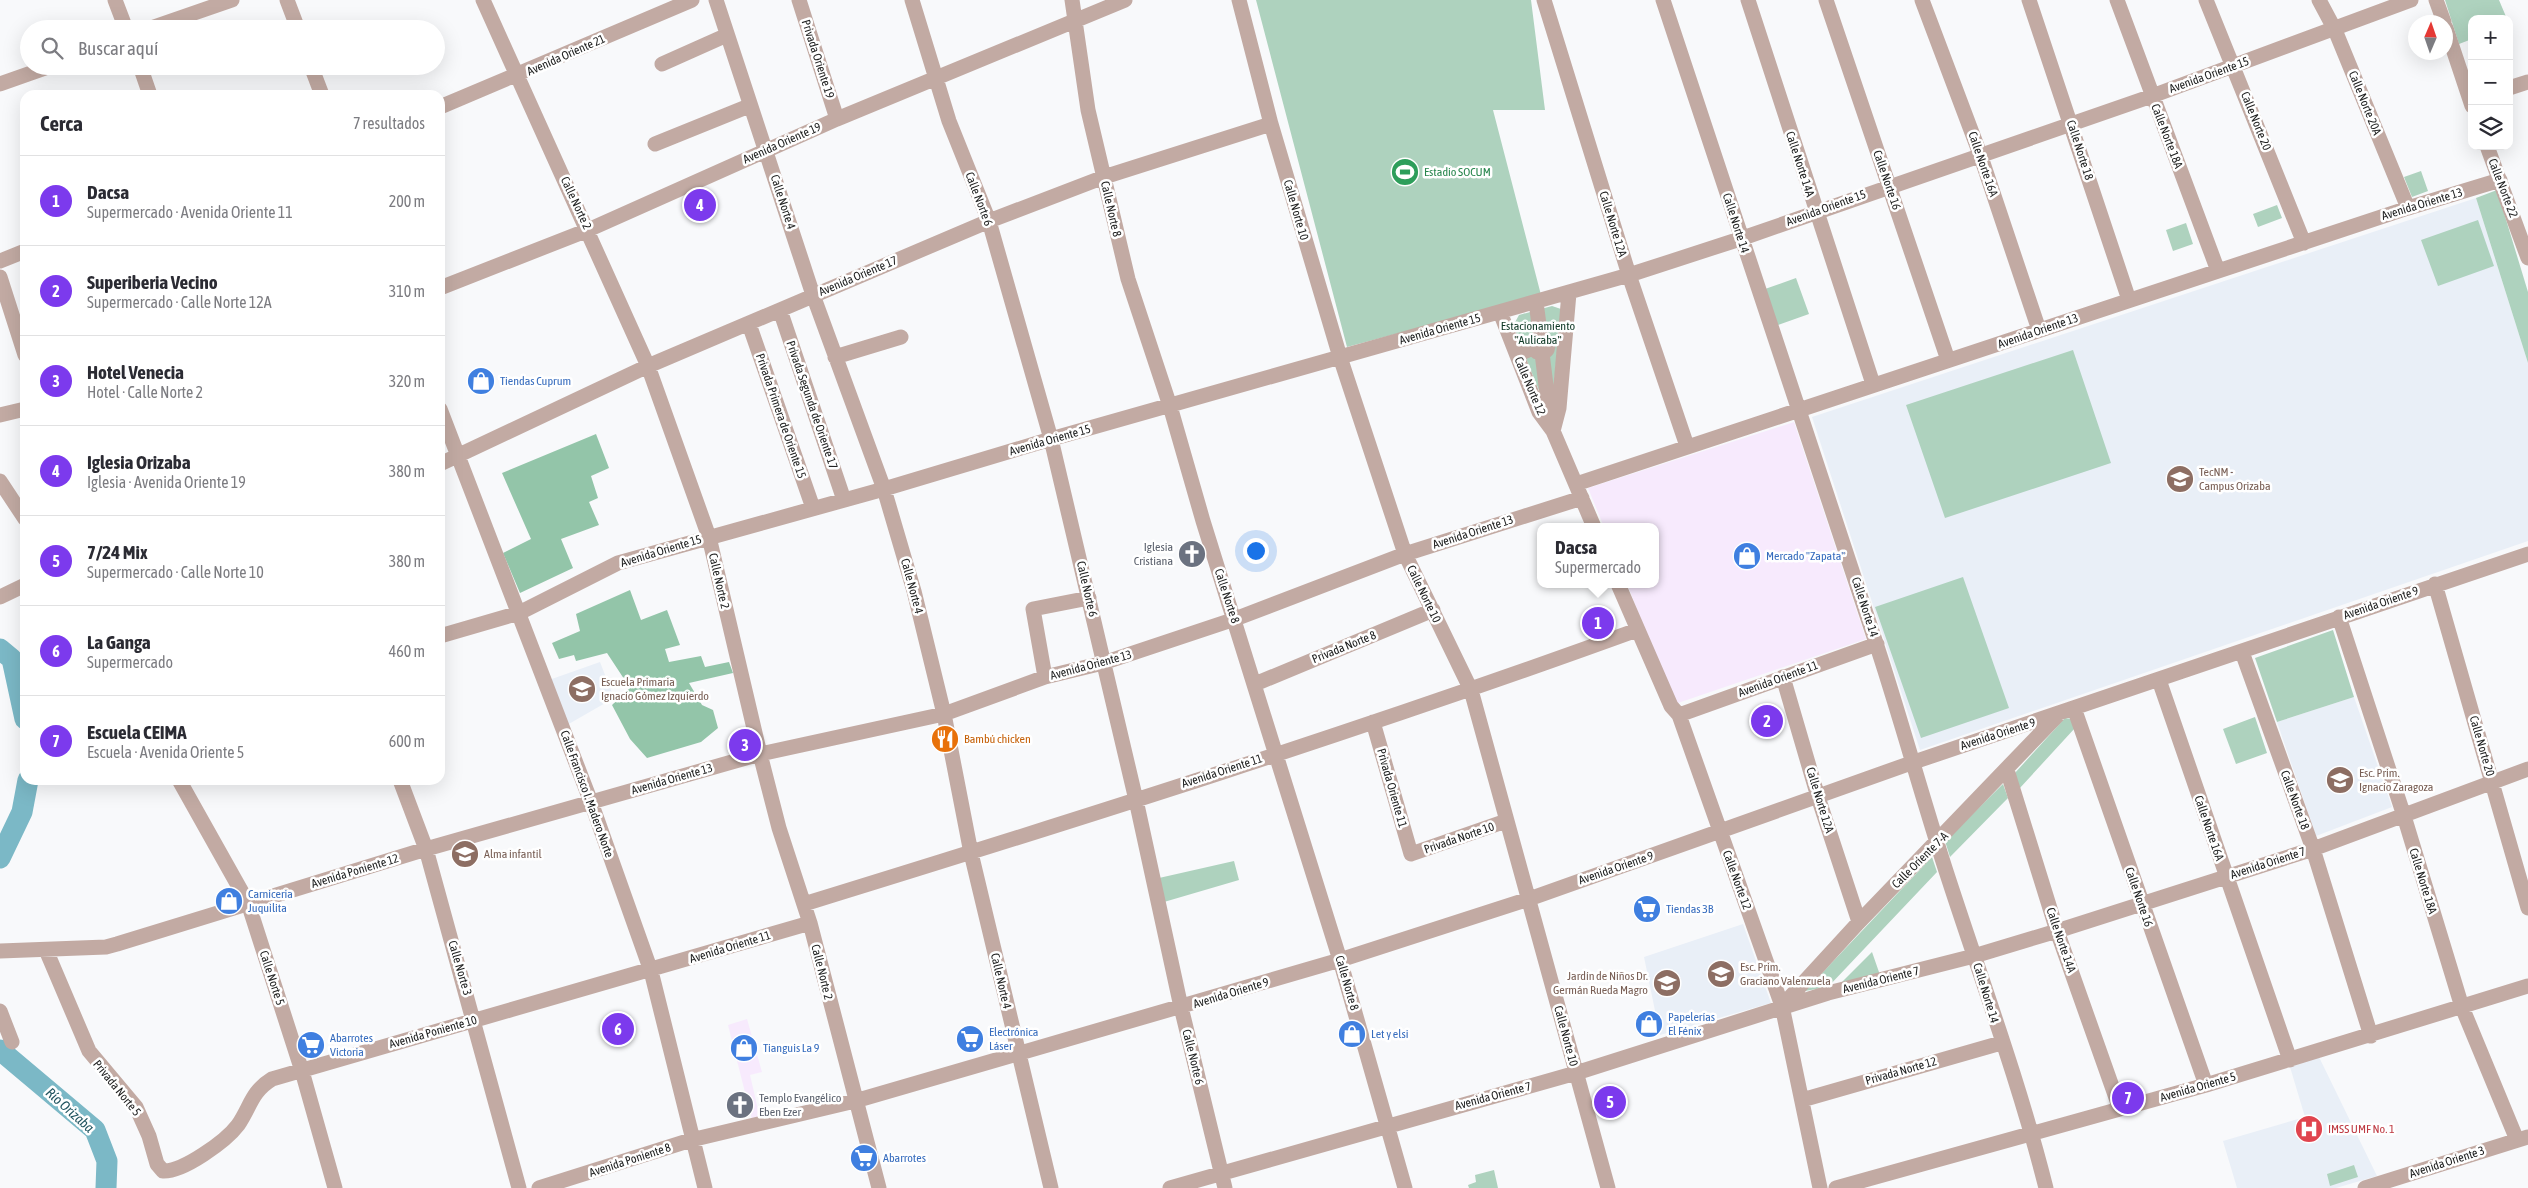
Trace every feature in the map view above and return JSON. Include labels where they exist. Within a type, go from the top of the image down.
[{"type":"street","points":[[115,0],[123,20]]},
{"type":"street","points":[[174,20],[232,0]]},
{"type":"street","points":[[287,0],[295,20]]},
{"type":"street","name":"Calle Norte 2","points":[[483,0],[516,77],[588,230],[648,366],[709,537],[760,754],[780,828],[810,923],[879,1188]]},
{"type":"street","name":"Avenida Oriente 21","points":[[445,105],[516,77],[692,0]]},
{"type":"street","name":"Calle Norte 4","points":[[716,0],[749,106],[766,151],[813,295],[884,489],[914,591],[944,714],[971,853],[1051,1188]]},
{"type":"street","name":"Privada Oriente 19","points":[[798,0],[837,119]]},
{"type":"street","name":"Calle Norte 6","points":[[912,0],[950,121],[989,221],[1051,439],[1136,800],[1181,1007],[1225,1188]]},
{"type":"street","name":"Calle Norte 8","points":[[1072,0],[1077,22],[1088,110],[1128,279],[1170,406],[1203,521],[1277,753],[1340,960],[1405,1188]]},
{"type":"street","name":"Avenida Oriente 19","points":[[445,286],[588,230],[837,119],[1077,22],[1125,0]]},
{"type":"street","name":"Calle Norte 10","points":[[1239,0],[1271,124],[1340,357],[1405,554],[1471,690],[1608,1188]]},
{"type":"street","name":"Calle Norte 12A","points":[[1544,0],[1629,275],[1687,446]]},
{"type":"street","name":"Calle Norte 14","points":[[1664,0],[1740,239],[1800,409],[1914,762],[2001,1042],[2032,1133],[2046,1188]]},
{"type":"street","name":"Calle Norte 14A","points":[[1748,0],[1873,384]]},
{"type":"street","name":"Calle Norte 16","points":[[1826,0],[1948,360]]},
{"type":"street","name":"Calle Norte 16A","points":[[1922,0],[1980,154],[2039,330]]},
{"type":"street","name":"Calle Norte 18","points":[[2029,0],[2129,300]]},
{"type":"street","name":"Calle Norte 18A","points":[[2117,0],[2218,271]]},
{"type":"street","name":"Calle Norte 20","points":[[2206,0],[2304,243]]},
{"type":"street","name":"Calle Norte 20A","points":[[2320,0],[2335,30],[2408,208]]},
{"type":"street","name":"Avenida Oriente 15","points":[[445,635],[519,613],[618,563],[884,489],[1051,439],[1629,275],[1740,239],[1980,154],[2152,96],[2233,65],[2335,30],[2410,0]]},
{"type":"street","points":[[2436,0],[2441,15]]},
{"type":"street","points":[[662,64],[727,35]]},
{"type":"street","points":[[2453,49],[2468,93]]},
{"type":"street","points":[[0,84],[26,75]]},
{"type":"street","points":[[143,75],[148,90]]},
{"type":"street","points":[[314,75],[320,90]]},
{"type":"street","points":[[2513,87],[2528,82]]},
{"type":"street","points":[[655,144],[749,106]]},
{"type":"street","name":"Avenida Oriente 17","points":[[445,462],[648,366],[989,221],[1104,177],[1271,124]]},
{"type":"street","name":"Calle Norte 22","points":[[2489,150],[2524,234],[2528,258]]},
{"type":"street","name":"Avenida Oriente 13","points":[[591,802],[760,754],[944,714],[1045,677],[1104,664],[1235,619],[1405,554],[1579,491],[1687,446],[2408,208],[2500,180]]},
{"type":"street","points":[[0,261],[20,253]]},
{"type":"street","points":[[0,277],[20,339]]},
{"type":"street","name":"Calle Norte 12","points":[[1549,410],[1564,347],[1569,293]]},
{"type":"street","points":[[1536,302],[1549,410]]},
{"type":"street","name":"Privada Segunda de Oriente 17","points":[[780,310],[844,500]]},
{"type":"street","name":"Calle Norte 12","points":[[1500,312],[1517,355],[1549,410],[1553,431],[1592,523]]},
{"type":"street","name":"Privada Primera de Oriente 15","points":[[748,324],[813,508]]},
{"type":"street","points":[[835,357],[901,337]]},
{"type":"street","points":[[1517,355],[1541,347],[1564,347]]},
{"type":"street","points":[[0,414],[20,410]]},
{"type":"street","name":"Calle Francisco I. Madero Norte","points":[[445,423],[591,802],[651,971],[705,1188]]},
{"type":"street","points":[[0,481],[20,511]]},
{"type":"street","name":"Avenida Oriente 9","points":[[692,1140],[855,1101],[1340,960],[1529,899],[1914,762],[2242,652],[2435,584],[2528,555]]},
{"type":"street","name":"Calle Norte 20","points":[[2435,584],[2528,908]]},
{"type":"street","points":[[0,597],[20,587]]},
{"type":"street","name":"Calle Norte 12","points":[[1620,588],[1671,706],[1680,715],[1719,832],[1782,1006],[1820,1188]]},
{"type":"street","points":[[1045,677],[1033,609],[1089,598]]},
{"type":"street","name":"Privada Norte 8","points":[[1255,684],[1433,610]]},
{"type":"street","name":"Calle Norte 18A","points":[[2339,618],[2404,816],[2462,1007],[2522,1138]]},
{"type":"street","name":"Avenida Oriente 11","points":[[804,904],[971,853],[1471,690],[1637,630]]},
{"type":"street","name":"Avenida Oriente 11","points":[[1680,715],[1876,644]]},
{"type":"street","name":"Calle Norte 18","points":[[2242,652],[2313,849],[2371,1036]]},
{"type":"street","name":"Calle Norte 12A","points":[[1783,677],[1818,797],[1859,922]]},
{"type":"street","name":"Calle Norte 16A","points":[[2159,680],[2290,1060]]},
{"type":"street","name":"Calle Norte 16","points":[[2074,708],[2206,1085]]},
{"type":"street","name":"Calle Oriente 7-A","points":[[1782,1006],[1859,922],[1938,843],[2059,714]]},
{"type":"street","name":"Privada Oriente 11","points":[[1373,722],[1411,854]]},
{"type":"street","name":"Calle Norte 14A","points":[[2007,770],[2057,931],[2120,1109]]},
{"type":"street","name":"Avenida Oriente 7","points":[[1170,1188],[1576,1073],[1782,1006],[1974,956],[2057,931],[2313,849],[2528,770]]},
{"type":"street","name":"Calle Norte 5","points":[[182,785],[248,903],[302,1071],[335,1188]]},
{"type":"street","name":"Calle Norte 3","points":[[402,785],[426,849],[519,1188]]},
{"type":"street","name":"Avenida Poniente 12","points":[[0,951],[46,950],[118,944],[426,849],[591,802]]},
{"type":"street","name":"Privada Norte 10","points":[[1411,854],[1506,821]]},
{"type":"street","name":"Avenida Oriente 11","points":[[651,971],[810,923]]},
{"type":"street","name":"Privada Norte 5","points":[[46,950],[89,1051],[136,1107],[149,1136],[157,1164],[163,1171]]},
{"type":"street","name":"Avenida Poniente 10","points":[[163,1171],[173,1171],[220,1141],[236,1127],[251,1099],[264,1084],[272,1079],[651,971]]},
{"type":"street","name":"Avenida Oriente 5","points":[[1836,1188],[2206,1085],[2371,1036],[2528,986]]},
{"type":"street","points":[[0,1011],[12,1042]]},
{"type":"street","name":"Privada Norte 12","points":[[1802,1100],[2001,1042]]},
{"type":"street","name":"Avenida Oriente 3","points":[[2365,1188],[2395,1184],[2522,1138]]},
{"type":"street","name":"Avenida Poniente 8","points":[[539,1188],[692,1140]]},
{"type":"shaded area","name":"TecNM - Campus Orizaba","points":[[2476,198],[2528,363],[2528,541],[1920,750],[1812,417]]},
{"type":"shaded area","name":"Mercado \"Zapata\"","points":[[1794,422],[1866,639],[1675,704],[1629,588],[1659,588],[1659,523],[1602,523],[1588,488]]},
{"type":"shaded area","name":"Escuela Primaria Ignacio Gómez Izquierdo","points":[[600,662],[614,698],[567,725],[549,680]]},
{"type":"shaded area","name":"Esc. Prim. Ignacio Zaragoza","points":[[2354,697],[2392,807],[2316,836],[2277,722]]},
{"type":"shaded area","name":"Esc. Prim. Graciano Valenzuela","points":[[1743,924],[1771,1003],[1660,1035],[1644,957]]},
{"type":"shaded area","name":"Tianguis La 9","points":[[747,1019],[762,1072],[750,1075],[760,1118],[752,1120],[728,1025]]},
{"type":"shaded area","name":"IMSS UMF No. 1","points":[[2319,1057],[2377,1176],[2336,1188],[2237,1188],[2223,1141],[2305,1117],[2290,1067]]},
{"type":"green space","name":"Estadio SOCUM","points":[[1256,0],[1531,0],[1545,110],[1493,110],[1541,295],[1347,347]]},
{"type":"green space","points":[[2445,0],[2499,0],[2505,15],[2468,15],[2468,41],[2459,44],[2453,25],[2453,15],[2450,15]]},
{"type":"green space","points":[[2421,171],[2428,191],[2412,197],[2404,177]]},
{"type":"green space","points":[[2497,190],[2528,292],[2528,363],[2476,198]]},
{"type":"green space","points":[[2277,205],[2282,218],[2258,227],[2253,214]]},
{"type":"green space","points":[[2478,220],[2494,266],[2438,286],[2421,240]]},
{"type":"green space","points":[[2186,223],[2193,244],[2173,251],[2166,230]]},
{"type":"green space","points":[[1796,278],[1809,314],[1778,325],[1765,289]]},
{"type":"green space","name":"Estacionamiento \"Aulicaba\"","points":[[1552,306],[1561,309],[1553,396],[1542,398],[1513,326],[1519,315]]},
{"type":"green space","points":[[2073,350],[2111,463],[1945,518],[1906,405]]},
{"type":"green space","points":[[596,434],[609,468],[591,476],[598,498],[589,502],[599,525],[561,539],[573,568],[520,593],[503,553],[531,539],[502,473]]},
{"type":"green space","points":[[1963,577],[2009,708],[1921,738],[1875,607]]},
{"type":"green space","points":[[630,590],[641,620],[667,610],[680,645],[665,649],[669,662],[701,656],[705,667],[729,662],[733,673],[689,683],[702,705],[713,710],[718,728],[701,742],[647,758],[630,739],[612,705],[630,688],[607,653],[576,661],[574,655],[559,659],[552,643],[580,631],[576,614]]},
{"type":"green space","points":[[2333,630],[2354,697],[2277,722],[2255,658]]},
{"type":"green space","points":[[2255,717],[2267,753],[2236,764],[2223,729]]},
{"type":"green space","points":[[2065,718],[2072,719],[2075,728],[2019,789],[2014,774]]},
{"type":"green space","points":[[2003,784],[2008,798],[1950,857],[1945,841]]},
{"type":"green space","points":[[1932,857],[1937,872],[1828,987],[1805,991]]},
{"type":"green space","points":[[1234,861],[1239,880],[1164,902],[1159,878]]},
{"type":"green space","points":[[1872,952],[1880,975],[1837,987]]},
{"type":"green space","points":[[2354,1165],[2358,1177],[2330,1186],[2327,1174]]},
{"type":"green space","points":[[1494,1170],[1498,1188],[1469,1188],[1468,1185],[1476,1182],[1475,1175]]},
{"type":"waterway","name":"Río Orizaba","points":[[0,649],[12,659],[20,696]]},
{"type":"waterway","name":"Río Orizaba","points":[[0,858],[22,812],[27,785]]},
{"type":"waterway","name":"Río Orizaba","points":[[0,1050],[95,1130],[107,1161],[106,1188]]},
{"type":"place","name":"Estadio SOCUM","points":[[1405,172]]},
{"type":"place","name":"Iglesia Orizaba","points":[[700,205]]},
{"type":"place","name":"Tiendas Cuprum","points":[[481,381]]},
{"type":"place","name":"TecNM - Campus Orizaba","points":[[2180,479]]},
{"type":"place","name":"Iglesia Cristiana","points":[[1192,554]]},
{"type":"place","name":"Mercado \"Zapata\"","points":[[1747,556]]},
{"type":"place","name":"Dacsa","points":[[1598,623]]},
{"type":"place","name":"Escuela Primaria Ignacio Gómez Izquierdo","points":[[582,689]]},
{"type":"place","name":"Superiberia Vecino","points":[[1767,721]]},
{"type":"place","name":"Bambú chicken","points":[[945,739]]},
{"type":"place","name":"Hotel Venecia","points":[[745,745]]},
{"type":"place","name":"Esc. Prim. Ignacio Zaragoza","points":[[2340,780]]},
{"type":"place","name":"Alma infantil","points":[[465,854]]},
{"type":"place","name":"Carniceria Juquilita","points":[[229,901]]},
{"type":"place","name":"Tiendas 3B","points":[[1647,909]]},
{"type":"place","name":"Esc. Prim. Graciano Valenzuela","points":[[1721,974]]},
{"type":"place","name":"Jardín de Niños Dr. Germán Rueda Magro","points":[[1667,983]]},
{"type":"place","name":"Papelerías El Fénix","points":[[1649,1024]]},
{"type":"place","name":"La Ganga","points":[[618,1029]]},
{"type":"place","name":"Let y elsi","points":[[1352,1034]]},
{"type":"place","name":"Electrónica Láser","points":[[970,1039]]},
{"type":"place","name":"Abarrotes Victoria","points":[[311,1045]]},
{"type":"place","name":"Tianguis La 9","points":[[744,1048]]},
{"type":"place","name":"Escuela CEIMA","points":[[2128,1098]]},
{"type":"place","name":"7/24 Mix","points":[[1610,1102]]},
{"type":"place","name":"Templo Evangélico Eben Ezer","points":[[740,1105]]},
{"type":"place","name":"IMSS UMF No. 1","points":[[2309,1129]]},
{"type":"place","name":"Abarrotes","points":[[864,1158]]}]
